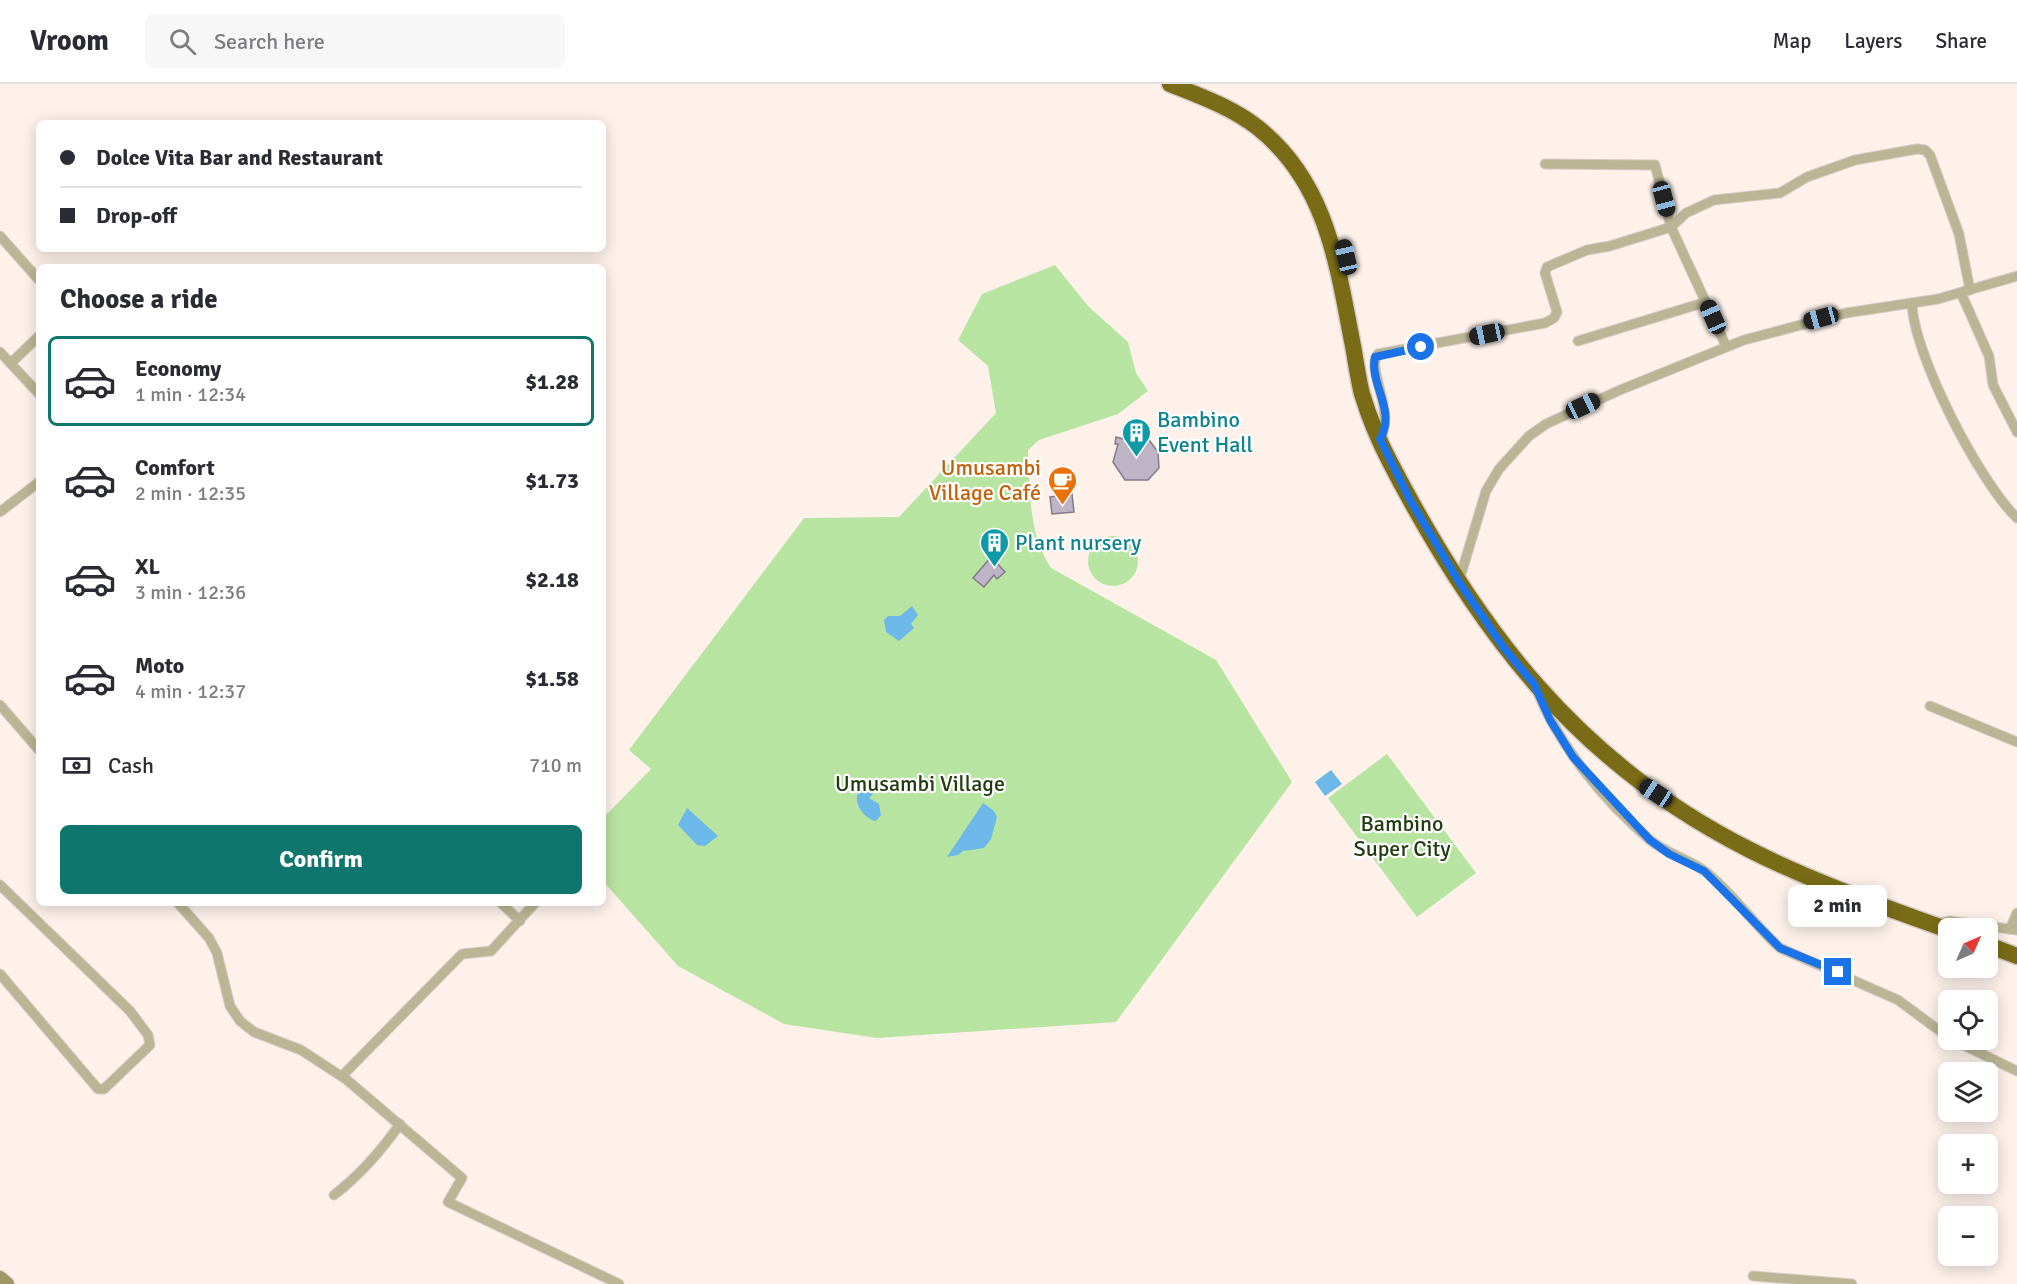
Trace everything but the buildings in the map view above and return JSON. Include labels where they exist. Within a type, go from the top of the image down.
[{"type":"highway","points":[[1170,84],[1214,101],[1240,115],[1275,144],[1299,171],[1318,203],[1328,231],[1362,392],[1380,439],[1410,500],[1459,582],[1504,648],[1534,684],[1572,724],[1639,782],[1711,829],[1751,851],[1844,892],[1938,927]]},
{"type":"highway","points":[[1197,84],[1226,96],[1267,123],[1303,159],[1320,184],[1340,232],[1346,257],[1351,338]]},
{"type":"highway","points":[[1998,949],[2017,956]]},
{"type":"street","points":[[1380,439],[1385,429],[1386,414],[1374,369],[1375,357],[1551,321],[1557,312],[1545,268],[1587,250],[1632,240],[1671,227],[1686,213],[1714,200],[1780,193],[1807,177],[1855,160],[1917,149],[1925,150],[1934,161],[1959,234],[1966,292],[1989,356],[1993,385],[2017,432]]},
{"type":"street","points":[[1545,164],[1655,165],[1671,227],[1726,346]]},
{"type":"street","points":[[0,236],[36,277]]},
{"type":"street","points":[[1459,582],[1486,491],[1499,469],[1529,436],[1546,424],[1726,346],[1821,318],[1966,292],[2017,276]]},
{"type":"street","points":[[1578,341],[1706,302]]},
{"type":"street","points":[[1912,303],[1916,334],[1958,427],[1998,499],[2017,518]]},
{"type":"street","points":[[11,363],[36,339]]},
{"type":"street","points":[[0,352],[36,391]]},
{"type":"street","points":[[0,512],[36,484]]},
{"type":"street","points":[[1534,684],[1550,720],[1573,757],[1650,840],[1669,854],[1704,871],[1780,948],[1898,1000],[1938,1030]]},
{"type":"street","points":[[0,705],[36,747]]},
{"type":"street","points":[[1930,706],[2017,742]]},
{"type":"street","points":[[0,885],[130,1011],[148,1035],[150,1045],[104,1089],[98,1089],[0,975]]},
{"type":"street","points":[[181,906],[209,938],[217,953],[230,1006],[240,1022],[254,1032],[302,1050],[342,1076],[400,1124],[462,1178],[448,1202],[619,1284]]},
{"type":"street","points":[[504,906],[520,921]]},
{"type":"street","points":[[342,1076],[462,954],[491,951],[532,906]]},
{"type":"street","points":[[1998,928],[2014,930],[2017,913]]},
{"type":"street","points":[[1974,1050],[2017,1071]]},
{"type":"street","points":[[334,1195],[355,1180],[400,1124]]},
{"type":"street","points":[[1752,1276],[1852,1284]]},
{"type":"street","points":[[0,1279],[7,1284]]},
{"type":"green space","name":"Umusambi Village","points":[[1055,265],[1088,306],[1128,342],[1136,373],[1148,391],[1118,414],[1039,440],[1028,450],[1034,526],[1043,555],[1051,568],[1216,660],[1292,782],[1116,1022],[877,1038],[784,1024],[678,966],[606,884],[606,815],[651,769],[629,750],[804,518],[899,517],[996,413],[988,366],[958,340],[982,294]]},
{"type":"green space","points":[[1113,536],[1127,540],[1134,547],[1138,561],[1134,575],[1127,582],[1113,586],[1099,582],[1092,575],[1088,561],[1092,547],[1099,540]]},
{"type":"green space","name":"Bambino Super City","points":[[1387,754],[1476,873],[1417,917],[1328,798]]},
{"type":"water","points":[[912,606],[918,615],[911,624],[914,628],[899,641],[886,632],[884,620],[888,616],[900,616]]},
{"type":"water","points":[[1331,770],[1342,784],[1325,796],[1315,782]]},
{"type":"water","points":[[865,785],[873,788],[874,793],[869,798],[879,804],[881,815],[876,821],[862,812],[857,801],[857,795]]},
{"type":"water","points":[[983,803],[994,811],[997,817],[991,839],[984,848],[963,851],[958,855],[947,857]]},
{"type":"water","points":[[687,808],[718,836],[705,846],[697,845],[678,825]]},
{"type":"place","name":"Bambino Event Hall","points":[[1136,458]]},
{"type":"place","name":"Umusambi Village Café","points":[[1062,506]]},
{"type":"place","name":"Plant nursery","points":[[994,568]]},
{"type":"route","points":[[1421,347],[1378,354],[1375,357],[1374,369],[1386,414],[1385,429],[1380,439],[1410,500],[1459,582],[1504,648],[1534,684],[1550,720],[1573,757],[1650,840],[1669,854],[1704,871],[1735,899],[1764,934],[1780,948],[1838,972]]}]
